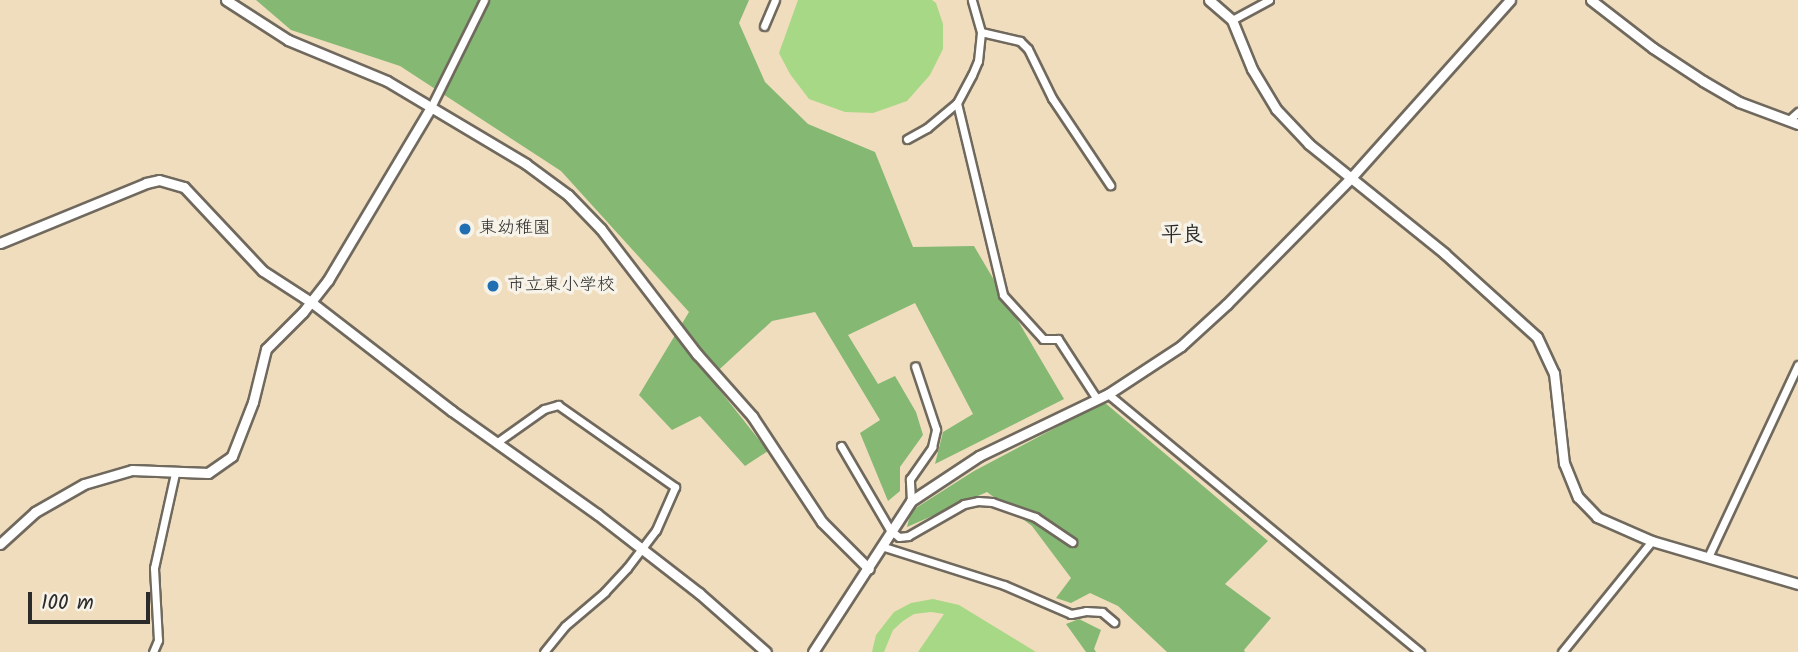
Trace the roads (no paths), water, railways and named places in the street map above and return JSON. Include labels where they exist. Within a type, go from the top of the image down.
[{"type":"street","points":[[226,0],[288,40],[387,81],[526,164],[585,211],[696,354],[752,416],[822,522],[869,569]]},
{"type":"street","points":[[0,544],[35,512],[84,484],[132,470],[208,473],[232,456],[253,402],[266,349],[311,302],[346,251],[431,107],[484,0]]},
{"type":"street","points":[[764,26],[775,0]]},
{"type":"street","points":[[907,139],[927,128],[957,103],[978,61],[981,32],[972,0]]},
{"type":"street","points":[[1209,0],[1232,20],[1252,69],[1276,109],[1309,144],[1444,253],[1537,337],[1554,373],[1564,463],[1578,497],[1597,517],[1651,541],[1798,584]]},
{"type":"street","points":[[1232,20],[1269,0]]},
{"type":"street","points":[[813,652],[911,501],[979,456],[1108,394],[1181,346],[1227,304],[1350,179],[1510,0]]},
{"type":"street","points":[[1591,0],[1645,43],[1740,102],[1794,121],[1798,112]]},
{"type":"street","points":[[981,32],[1020,41],[1028,49],[1052,98],[1110,185]]},
{"type":"street","points":[[957,103],[1003,295],[1043,339],[1058,339],[1097,399]]},
{"type":"street","points":[[0,243],[86,206],[159,180],[184,187],[195,195],[263,271],[311,302],[496,443],[565,490],[699,593],[766,652]]},
{"type":"street","points":[[1708,557],[1798,365]]},
{"type":"street","points":[[911,501],[910,480],[932,447],[936,429],[915,366]]},
{"type":"street","points":[[1108,394],[1420,652]]},
{"type":"street","points":[[496,443],[544,409],[558,405],[674,484],[672,498],[656,530],[641,550],[605,592],[565,626],[544,652]]},
{"type":"street","points":[[841,446],[890,530],[899,537],[908,537],[964,504],[978,501],[992,502],[1035,517],[1072,542]]},
{"type":"street","points":[[153,652],[159,628],[154,568],[175,473]]},
{"type":"street","points":[[1562,652],[1651,541]]},
{"type":"street","points":[[881,546],[1004,585],[1071,614],[1102,612],[1114,622]]},
{"type":"place","name":"東幼稚園","points":[[465,229]]},
{"type":"place","name":"市立東小学校","points":[[493,286]]},
{"type":"district","name":"平良","points":[[1182,236]]}]
